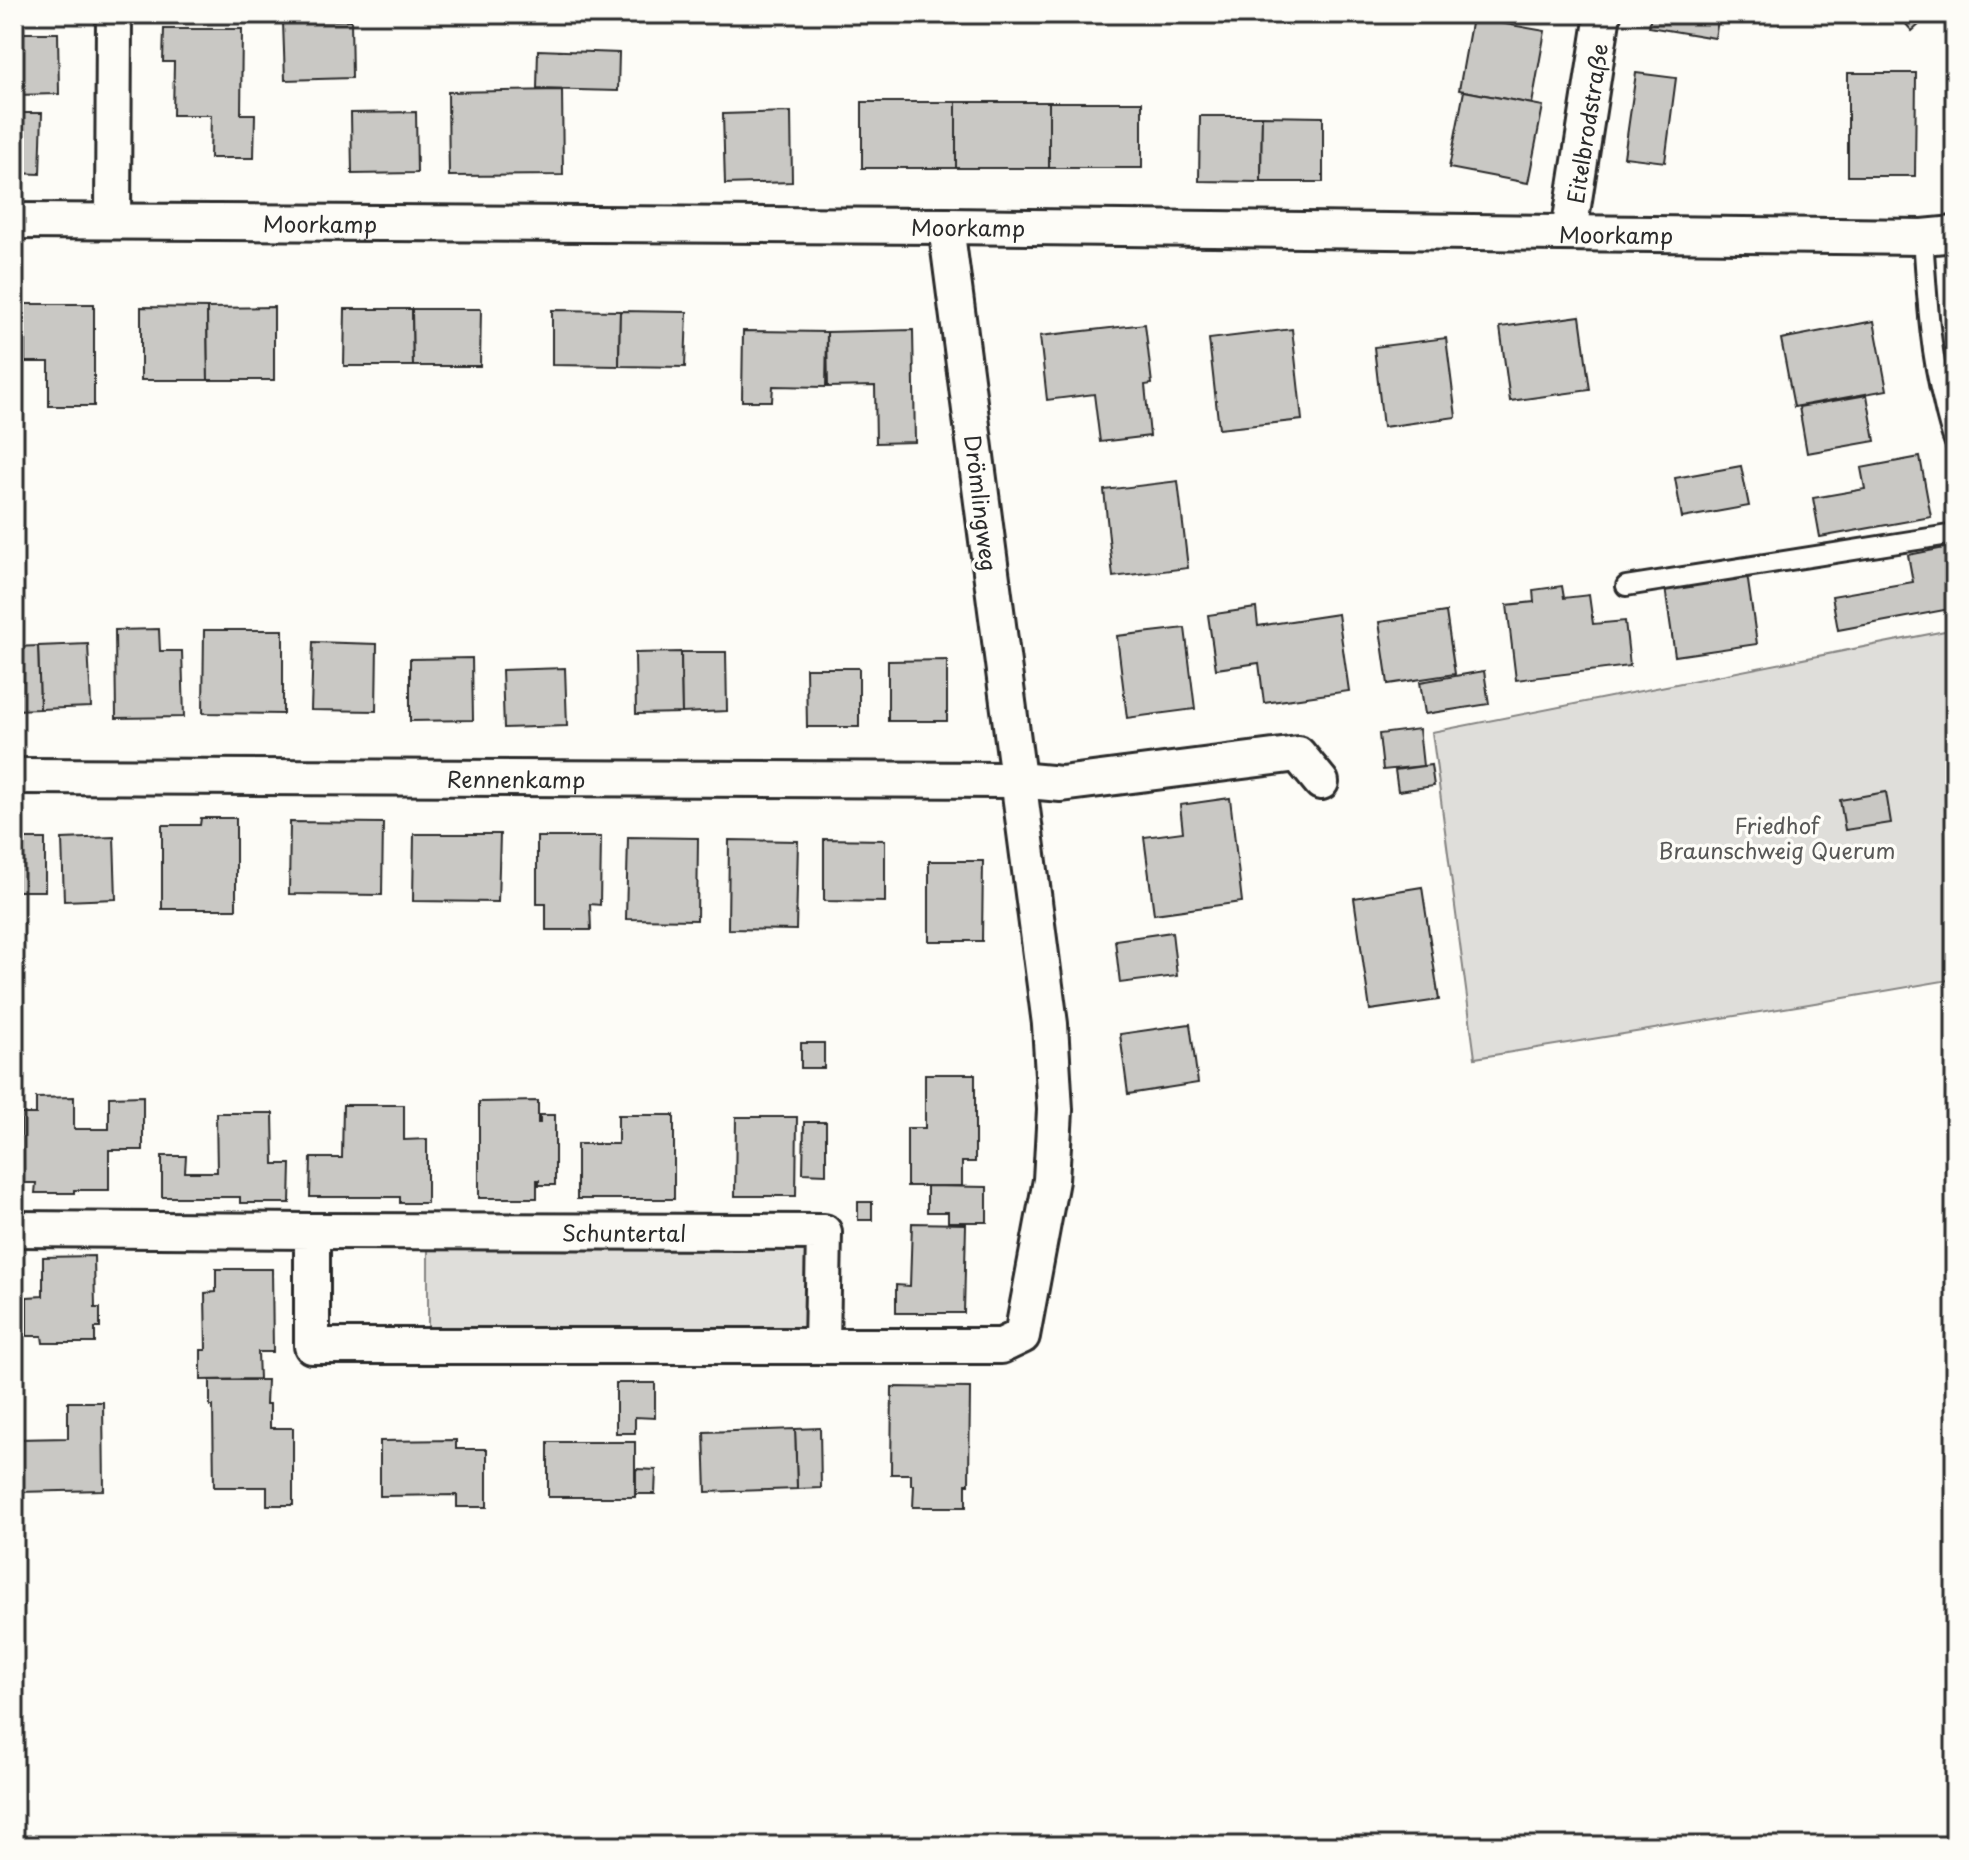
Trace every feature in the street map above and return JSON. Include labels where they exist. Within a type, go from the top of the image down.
[{"type":"street","points":[[113,221],[114,14]]},
{"type":"street","name":"Eitelbrodstraße","points":[[1569,232],[1603,14]]},
{"type":"street","name":"Moorkamp","points":[[14,221],[1939,236]]},
{"type":"street","name":"Drömlingweg","points":[[822,1345],[1001,1346],[1022,1336],[1051,1180],[1055,1110],[1050,1024],[946,226]]},
{"type":"street","points":[[1018,780],[1061,784],[1298,754],[1321,782]]},
{"type":"street","name":"Rennenkamp","points":[[14,776],[1018,780]]},
{"type":"street","name":"Schuntertal","points":[[14,1229],[824,1232],[822,1345]]},
{"type":"street","points":[[312,1231],[312,1346],[822,1345]]},
{"type":"lane","points":[[1939,236],[1929,321],[1937,378],[1955,443]]},
{"type":"lane","points":[[1626,586],[1955,534]]},
{"type":"green space","name":"Friedhof Braunschweig Querum","points":[[1955,629],[1955,979],[1475,1058],[1432,732]]},
{"type":"green space","points":[[428,1231],[824,1232],[822,1345],[428,1345]]},
{"type":"building","points":[[1651,14],[1719,14],[1715,38],[1649,27]]},
{"type":"building","points":[[1897,14],[1931,14],[1912,31]]},
{"type":"building","points":[[1472,18],[1545,31],[1532,104],[1459,90]]},
{"type":"building","points":[[351,20],[352,78],[285,80],[283,22]]},
{"type":"building","points":[[164,29],[242,29],[241,114],[255,114],[254,158],[210,158],[211,115],[173,115],[174,62],[163,62]]},
{"type":"building","points":[[14,33],[58,33],[59,94],[14,95]]},
{"type":"building","points":[[538,50],[619,53],[618,91],[537,89]]},
{"type":"building","points":[[1636,73],[1676,78],[1665,162],[1624,157]]},
{"type":"building","points":[[1848,73],[1916,73],[1915,176],[1848,176]]},
{"type":"building","points":[[562,90],[563,175],[449,176],[448,92]]},
{"type":"building","points":[[1464,91],[1543,106],[1528,183],[1449,168]]},
{"type":"building","points":[[862,102],[956,102],[956,168],[862,168]]},
{"type":"building","points":[[956,102],[1049,102],[1049,168],[956,168]]},
{"type":"building","points":[[1049,102],[1142,102],[1142,168],[1049,168]]},
{"type":"building","points":[[416,112],[417,173],[352,174],[351,113]]},
{"type":"building","points":[[791,112],[792,182],[725,184],[723,114]]},
{"type":"building","points":[[14,113],[42,113],[40,174],[14,173]]},
{"type":"building","points":[[1200,116],[1262,116],[1261,182],[1199,181]]},
{"type":"building","points":[[1262,116],[1323,117],[1323,182],[1261,182]]},
{"type":"building","points":[[25,304],[94,304],[94,406],[49,406],[49,362],[25,362]]},
{"type":"building","points":[[141,307],[207,308],[208,380],[141,380]]},
{"type":"building","points":[[274,307],[274,380],[208,380],[207,308]]},
{"type":"building","points":[[345,309],[412,309],[413,366],[344,366]]},
{"type":"building","points":[[412,309],[481,309],[480,366],[413,366]]},
{"type":"building","points":[[552,310],[620,311],[619,366],[552,365]]},
{"type":"building","points":[[620,311],[687,312],[685,367],[619,366]]},
{"type":"building","points":[[1580,316],[1590,390],[1510,401],[1500,327]]},
{"type":"building","points":[[1874,321],[1887,390],[1794,407],[1781,339]]},
{"type":"building","points":[[1145,324],[1152,384],[1145,385],[1150,436],[1100,442],[1094,394],[1047,400],[1040,336]]},
{"type":"building","points":[[1292,329],[1302,420],[1219,429],[1209,339]]},
{"type":"building","points":[[913,330],[915,442],[876,443],[875,386],[828,387],[827,332]]},
{"type":"building","points":[[743,331],[827,332],[826,387],[773,386],[772,401],[742,401]]},
{"type":"building","points":[[1446,338],[1456,417],[1383,427],[1374,347]]},
{"type":"building","points":[[1867,395],[1875,441],[1807,453],[1799,407]]},
{"type":"building","points":[[1920,457],[1931,517],[1820,537],[1813,498],[1865,489],[1861,468]]},
{"type":"building","points":[[1741,466],[1749,506],[1682,518],[1675,478]]},
{"type":"building","points":[[1178,481],[1188,568],[1113,577],[1104,490]]},
{"type":"building","points":[[1955,546],[1955,608],[1838,630],[1832,596],[1913,582],[1908,555]]},
{"type":"building","points":[[1747,574],[1757,644],[1675,656],[1665,587]]},
{"type":"building","points":[[1562,586],[1564,598],[1589,595],[1593,624],[1625,621],[1630,666],[1516,680],[1507,605],[1534,602],[1533,590]]},
{"type":"building","points":[[1256,608],[1258,626],[1338,614],[1349,691],[1264,703],[1259,663],[1216,669],[1208,615]]},
{"type":"building","points":[[1446,612],[1455,674],[1388,684],[1379,622]]},
{"type":"building","points":[[1185,628],[1195,709],[1127,718],[1117,636]]},
{"type":"building","points":[[159,629],[160,651],[182,651],[184,717],[116,718],[115,630]]},
{"type":"building","points":[[204,630],[283,630],[283,714],[203,713]]},
{"type":"building","points":[[313,642],[377,644],[376,711],[311,710]]},
{"type":"building","points":[[88,644],[91,707],[40,709],[38,646]]},
{"type":"building","points":[[38,646],[40,709],[14,710],[14,647]]},
{"type":"building","points":[[681,652],[682,713],[636,714],[635,653]]},
{"type":"building","points":[[681,652],[726,652],[727,711],[682,713]]},
{"type":"building","points":[[472,658],[473,720],[410,721],[410,659]]},
{"type":"building","points":[[947,660],[947,721],[888,721],[888,661]]},
{"type":"building","points":[[565,668],[567,726],[504,728],[502,670]]},
{"type":"building","points":[[806,668],[859,668],[859,727],[807,727]]},
{"type":"building","points":[[1484,671],[1489,704],[1425,714],[1420,682]]},
{"type":"building","points":[[1419,729],[1423,766],[1383,770],[1379,734]]},
{"type":"building","points":[[1431,765],[1434,786],[1398,791],[1395,770]]},
{"type":"building","points":[[1886,792],[1891,823],[1845,830],[1840,800]]},
{"type":"building","points":[[1230,798],[1242,902],[1154,914],[1144,837],[1183,832],[1180,805]]},
{"type":"building","points":[[201,818],[236,818],[236,909],[162,909],[162,825],[200,825]]},
{"type":"building","points":[[290,822],[383,823],[382,895],[289,894]]},
{"type":"building","points":[[414,834],[500,834],[498,902],[413,901]]},
{"type":"building","points":[[114,837],[116,899],[64,901],[62,839]]},
{"type":"building","points":[[537,837],[601,837],[600,905],[590,904],[591,930],[546,930],[546,904],[537,904]]},
{"type":"building","points":[[628,837],[698,838],[697,920],[626,919]]},
{"type":"building","points":[[14,839],[45,839],[45,891],[14,891]]},
{"type":"building","points":[[824,839],[885,840],[885,902],[824,901]]},
{"type":"building","points":[[729,840],[798,841],[796,930],[728,929]]},
{"type":"building","points":[[929,861],[983,861],[982,941],[929,941]]},
{"type":"building","points":[[1422,887],[1439,1000],[1370,1010],[1354,898]]},
{"type":"building","points":[[1172,932],[1177,976],[1120,983],[1115,940]]},
{"type":"building","points":[[1190,1024],[1198,1083],[1128,1094],[1120,1034]]},
{"type":"building","points":[[801,1043],[824,1043],[824,1068],[801,1068]]},
{"type":"building","points":[[925,1074],[975,1074],[975,1162],[962,1162],[962,1186],[907,1186],[907,1128],[925,1128]]},
{"type":"building","points":[[143,1096],[143,1150],[109,1150],[109,1190],[35,1193],[36,1183],[21,1183],[21,1114],[36,1114],[36,1098],[74,1097],[74,1129],[109,1129],[109,1097]]},
{"type":"building","points":[[538,1101],[538,1123],[540,1115],[555,1115],[555,1185],[539,1185],[537,1180],[537,1198],[479,1198],[479,1102]]},
{"type":"building","points":[[343,1105],[404,1105],[404,1140],[427,1139],[427,1203],[400,1203],[400,1197],[310,1197],[311,1158],[342,1158]]},
{"type":"building","points":[[216,1113],[273,1113],[274,1164],[291,1164],[290,1203],[240,1203],[240,1197],[162,1197],[162,1156],[186,1156],[185,1172],[217,1172]]},
{"type":"building","points":[[618,1115],[674,1115],[674,1199],[577,1199],[577,1144],[618,1144]]},
{"type":"building","points":[[736,1117],[797,1117],[796,1196],[735,1196]]},
{"type":"building","points":[[804,1122],[826,1122],[826,1174],[803,1173]]},
{"type":"building","points":[[927,1186],[987,1187],[987,1222],[948,1222],[948,1212],[927,1212]]},
{"type":"building","points":[[858,1202],[872,1202],[872,1220],[858,1220]]},
{"type":"building","points":[[912,1223],[966,1224],[964,1313],[896,1313],[896,1285],[910,1286]]},
{"type":"building","points":[[94,1256],[95,1308],[100,1308],[100,1328],[95,1328],[95,1343],[43,1343],[42,1336],[27,1336],[27,1297],[43,1296],[43,1257]]},
{"type":"building","points":[[216,1269],[272,1269],[273,1352],[258,1352],[259,1379],[201,1380],[201,1350],[206,1350],[205,1293],[216,1292]]},
{"type":"building","points":[[210,1380],[267,1380],[266,1404],[270,1404],[270,1428],[293,1428],[293,1505],[267,1505],[267,1487],[214,1487]]},
{"type":"building","points":[[616,1383],[655,1383],[655,1418],[635,1417],[635,1433],[616,1433]]},
{"type":"building","points":[[892,1387],[970,1388],[966,1507],[913,1507],[911,1474],[891,1474]]},
{"type":"building","points":[[68,1402],[103,1402],[104,1490],[18,1492],[17,1439],[68,1438]]},
{"type":"building","points":[[820,1428],[821,1488],[797,1489],[795,1429]]},
{"type":"building","points":[[795,1429],[797,1489],[706,1492],[704,1432]]},
{"type":"building","points":[[456,1440],[456,1449],[487,1449],[487,1507],[457,1507],[457,1495],[380,1496],[380,1441]]},
{"type":"building","points":[[548,1442],[635,1442],[635,1497],[548,1497]]},
{"type":"building","points":[[636,1469],[656,1470],[655,1494],[636,1494]]}]
